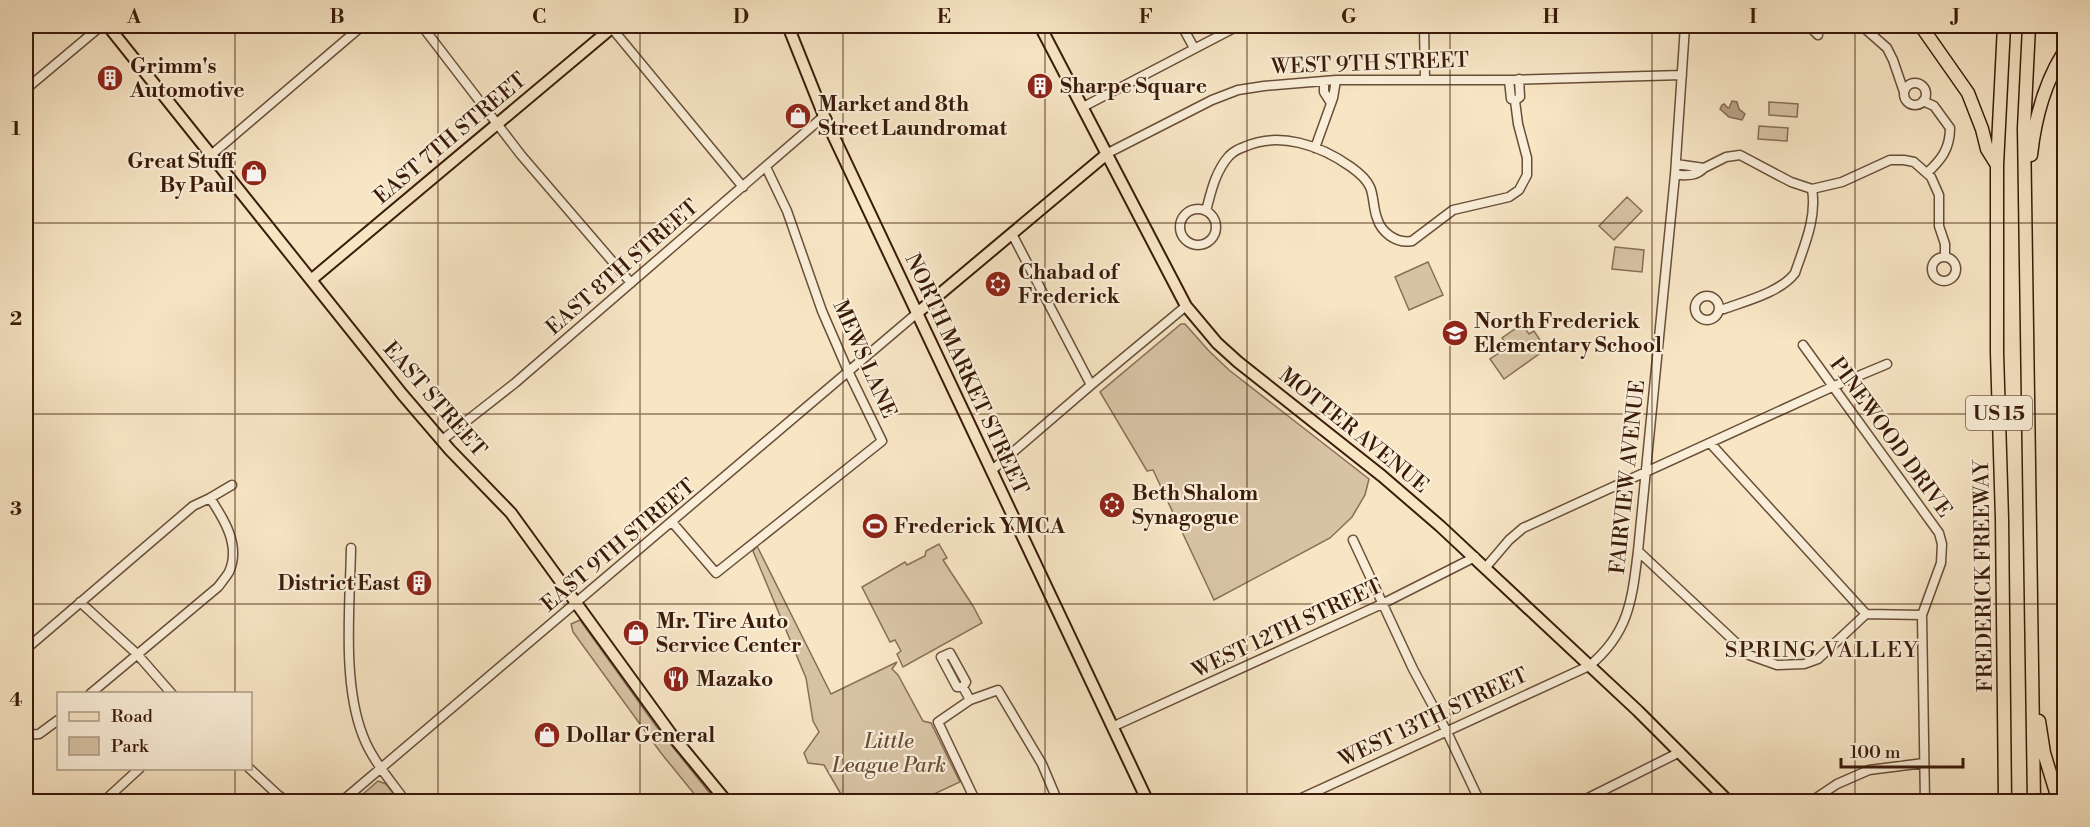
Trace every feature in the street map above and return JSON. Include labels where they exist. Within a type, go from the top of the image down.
[{"type":"highway","points":[[1922,26],[1968,93],[1987,149],[1997,165]]},
{"type":"highway","name":"FREDERICK FREEWAY","points":[[2004,26],[1997,165],[1996,352],[2002,519],[2005,801]]},
{"type":"highway","name":"US 15","points":[[2029,26],[2024,128],[2024,212],[2034,801]]},
{"type":"highway","points":[[2024,212],[2040,101],[2064,52]]},
{"type":"highway","points":[[2033,684],[2044,753],[2059,801]]},
{"type":"main road","name":"EAST STREET","points":[[108,26],[441,441],[511,513],[671,734],[727,801]]},
{"type":"main road","name":"EAST 7TH STREET","points":[[311,280],[612,26]]},
{"type":"main road","name":"NORTH MARKET STREET","points":[[788,26],[824,116],[1148,801]]},
{"type":"main road","name":"MOTTER AVENUE","points":[[1040,26],[1186,306],[1224,350],[1382,476],[1475,557],[1729,801]]},
{"type":"main road","name":"WEST 9TH STREET","points":[[916,314],[1108,153]]},
{"type":"street","points":[[26,89],[101,26]]},
{"type":"street","points":[[212,154],[362,26]]},
{"type":"street","points":[[422,26],[521,155],[631,283]]},
{"type":"street","points":[[612,26],[743,187]]},
{"type":"street","points":[[1182,26],[1194,48]]},
{"type":"street","points":[[1083,107],[1238,26]]},
{"type":"street","points":[[1424,26],[1425,79]]},
{"type":"street","name":"FAIRVIEW AVENUE","points":[[1589,666],[1612,643],[1625,621],[1633,591],[1675,175],[1685,26]]},
{"type":"street","points":[[1809,26],[1818,34]]},
{"type":"street","points":[[1862,26],[1887,48],[1905,99],[1910,104],[1917,105],[1923,101],[1926,90],[1921,84],[1911,83],[1904,92]]},
{"type":"street","name":"WEST 9TH STREET","points":[[1108,153],[1212,100],[1238,90],[1264,86],[1336,80],[1509,80],[1682,75]]},
{"type":"street","points":[[1515,101],[1520,97],[1519,79]]},
{"type":"street","points":[[1315,148],[1335,92],[1336,80]]},
{"type":"street","points":[[1206,211],[1212,185],[1229,156],[1260,140],[1277,138],[1315,148],[1346,164],[1363,177],[1371,189],[1377,218],[1387,234],[1401,241],[1412,241],[1453,210],[1509,198],[1519,190],[1527,175],[1527,158],[1518,124],[1515,101],[1511,99],[1509,80]]},
{"type":"street","points":[[1324,81],[1324,92],[1331,103]]},
{"type":"street","points":[[1923,101],[1934,106],[1950,128],[1943,158],[1927,173]]},
{"type":"street","name":"EAST 8TH STREET","points":[[441,441],[515,383],[824,116]]},
{"type":"street","points":[[1675,175],[1698,174],[1704,168],[1725,157],[1740,155],[1791,182],[1812,189],[1842,182],[1890,160],[1914,162],[1927,173],[1939,195],[1939,226],[1945,244],[1945,257]]},
{"type":"street","points":[[1676,164],[1704,168]]},
{"type":"street","name":"MEWS LANE","points":[[672,522],[716,573],[882,441],[822,311],[787,211],[766,167]]},
{"type":"street","points":[[1719,309],[1781,286],[1791,279],[1812,219],[1814,204],[1812,189]]},
{"type":"street","points":[[1194,209],[1206,211],[1214,219],[1216,230],[1214,236],[1206,244],[1194,246],[1180,234],[1180,221],[1194,209]]},
{"type":"street","points":[[1012,234],[1090,385]]},
{"type":"street","points":[[991,471],[1186,306]]},
{"type":"street","name":"EAST 9TH STREET","points":[[341,801],[916,314]]},
{"type":"street","name":"PINEWOOD DRIVE","points":[[1803,345],[1939,533],[1942,544],[1941,563],[1922,615],[1925,801]]},
{"type":"street","points":[[1486,567],[1509,540],[1523,528],[1887,364]]},
{"type":"street","points":[[1711,444],[1866,614]]},
{"type":"street","points":[[26,649],[193,506],[232,485]]},
{"type":"street","points":[[91,692],[218,587],[229,572],[233,551],[230,536],[210,498]]},
{"type":"street","points":[[1353,540],[1382,604],[1480,801]]},
{"type":"street","points":[[351,548],[352,699],[363,737],[380,768],[406,801]]},
{"type":"street","points":[[1638,551],[1749,655],[1777,666],[1804,664],[1818,659],[1866,614],[1922,615]]},
{"type":"street","name":"WEST 12TH STREET","points":[[1112,727],[1382,604],[1475,557]]},
{"type":"street","points":[[80,602],[137,654],[171,692]]},
{"type":"street","name":"WEST 13TH STREET","points":[[1293,801],[1589,666]]},
{"type":"street","points":[[963,687],[970,700]]},
{"type":"street","points":[[976,801],[938,722],[970,700],[998,690],[1042,764],[1058,801]]},
{"type":"street","points":[[26,735],[39,734],[57,721]]},
{"type":"street","points":[[1580,801],[1680,752]]},
{"type":"street","points":[[1810,801],[1837,784],[1869,770],[1924,763]]},
{"type":"street","points":[[102,801],[138,770]]},
{"type":"street","points":[[251,770],[278,795],[288,801]]},
{"type":"green space","points":[[1769,102],[1798,104],[1797,117],[1769,115]]},
{"type":"green space","points":[[1759,126],[1788,128],[1787,141],[1758,139]]},
{"type":"green space","points":[[1627,197],[1642,211],[1614,240],[1599,226]]},
{"type":"green space","points":[[1615,247],[1644,250],[1642,272],[1612,269]]},
{"type":"green space","points":[[1428,262],[1443,295],[1409,310],[1395,277]]},
{"type":"green space","points":[[1181,324],[1185,324],[1229,370],[1369,479],[1365,495],[1352,517],[1330,538],[1214,600],[1153,470],[1147,471],[1100,392]]},
{"type":"green space","points":[[1522,324],[1529,334],[1534,331],[1546,349],[1504,379],[1490,359],[1508,347],[1502,338]]},
{"type":"green space","points":[[939,544],[947,558],[943,560],[982,623],[903,667],[897,654],[901,651],[895,640],[890,642],[862,587],[905,562],[907,565],[925,556],[926,551]]},
{"type":"green space","name":"Little League Park","points":[[757,546],[831,694],[897,662],[892,669],[898,675],[923,721],[931,723],[960,782],[919,801],[841,801],[842,796],[824,765],[808,763],[804,753],[819,732],[813,721],[806,678],[753,551]]},
{"type":"green space","points":[[580,620],[656,726],[716,801],[700,801],[661,753],[573,632],[571,624]]},
{"type":"green space","points":[[378,781],[386,784],[399,801],[355,801]]},
{"type":"shaded area","points":[[1732,101],[1737,102],[1739,109],[1745,114],[1742,120],[1729,117],[1720,109],[1724,104],[1729,108]]},
{"type":"place","name":"Grimm's Automotive","points":[[110,78]]},
{"type":"place","name":"Sharpe Square","points":[[1040,86]]},
{"type":"place","name":"Market and 8th Street Laundromat","points":[[798,116]]},
{"type":"place","name":"Great Stuff By Paul","points":[[254,173]]},
{"type":"place","name":"Chabad of Frederick","points":[[998,284]]},
{"type":"place","name":"North Frederick Elementary School","points":[[1455,333]]},
{"type":"place","name":"Beth Shalom Synagogue","points":[[1112,505]]},
{"type":"place","name":"Frederick YMCA","points":[[875,526]]},
{"type":"place","name":"District East","points":[[419,583]]},
{"type":"place","name":"Mr. Tire Auto Service Center","points":[[636,633]]},
{"type":"place","name":"Mazako","points":[[676,679]]},
{"type":"place","name":"Dollar General","points":[[547,735]]},
{"type":"district","name":"SPRING VALLEY","points":[[1822,649]]}]
